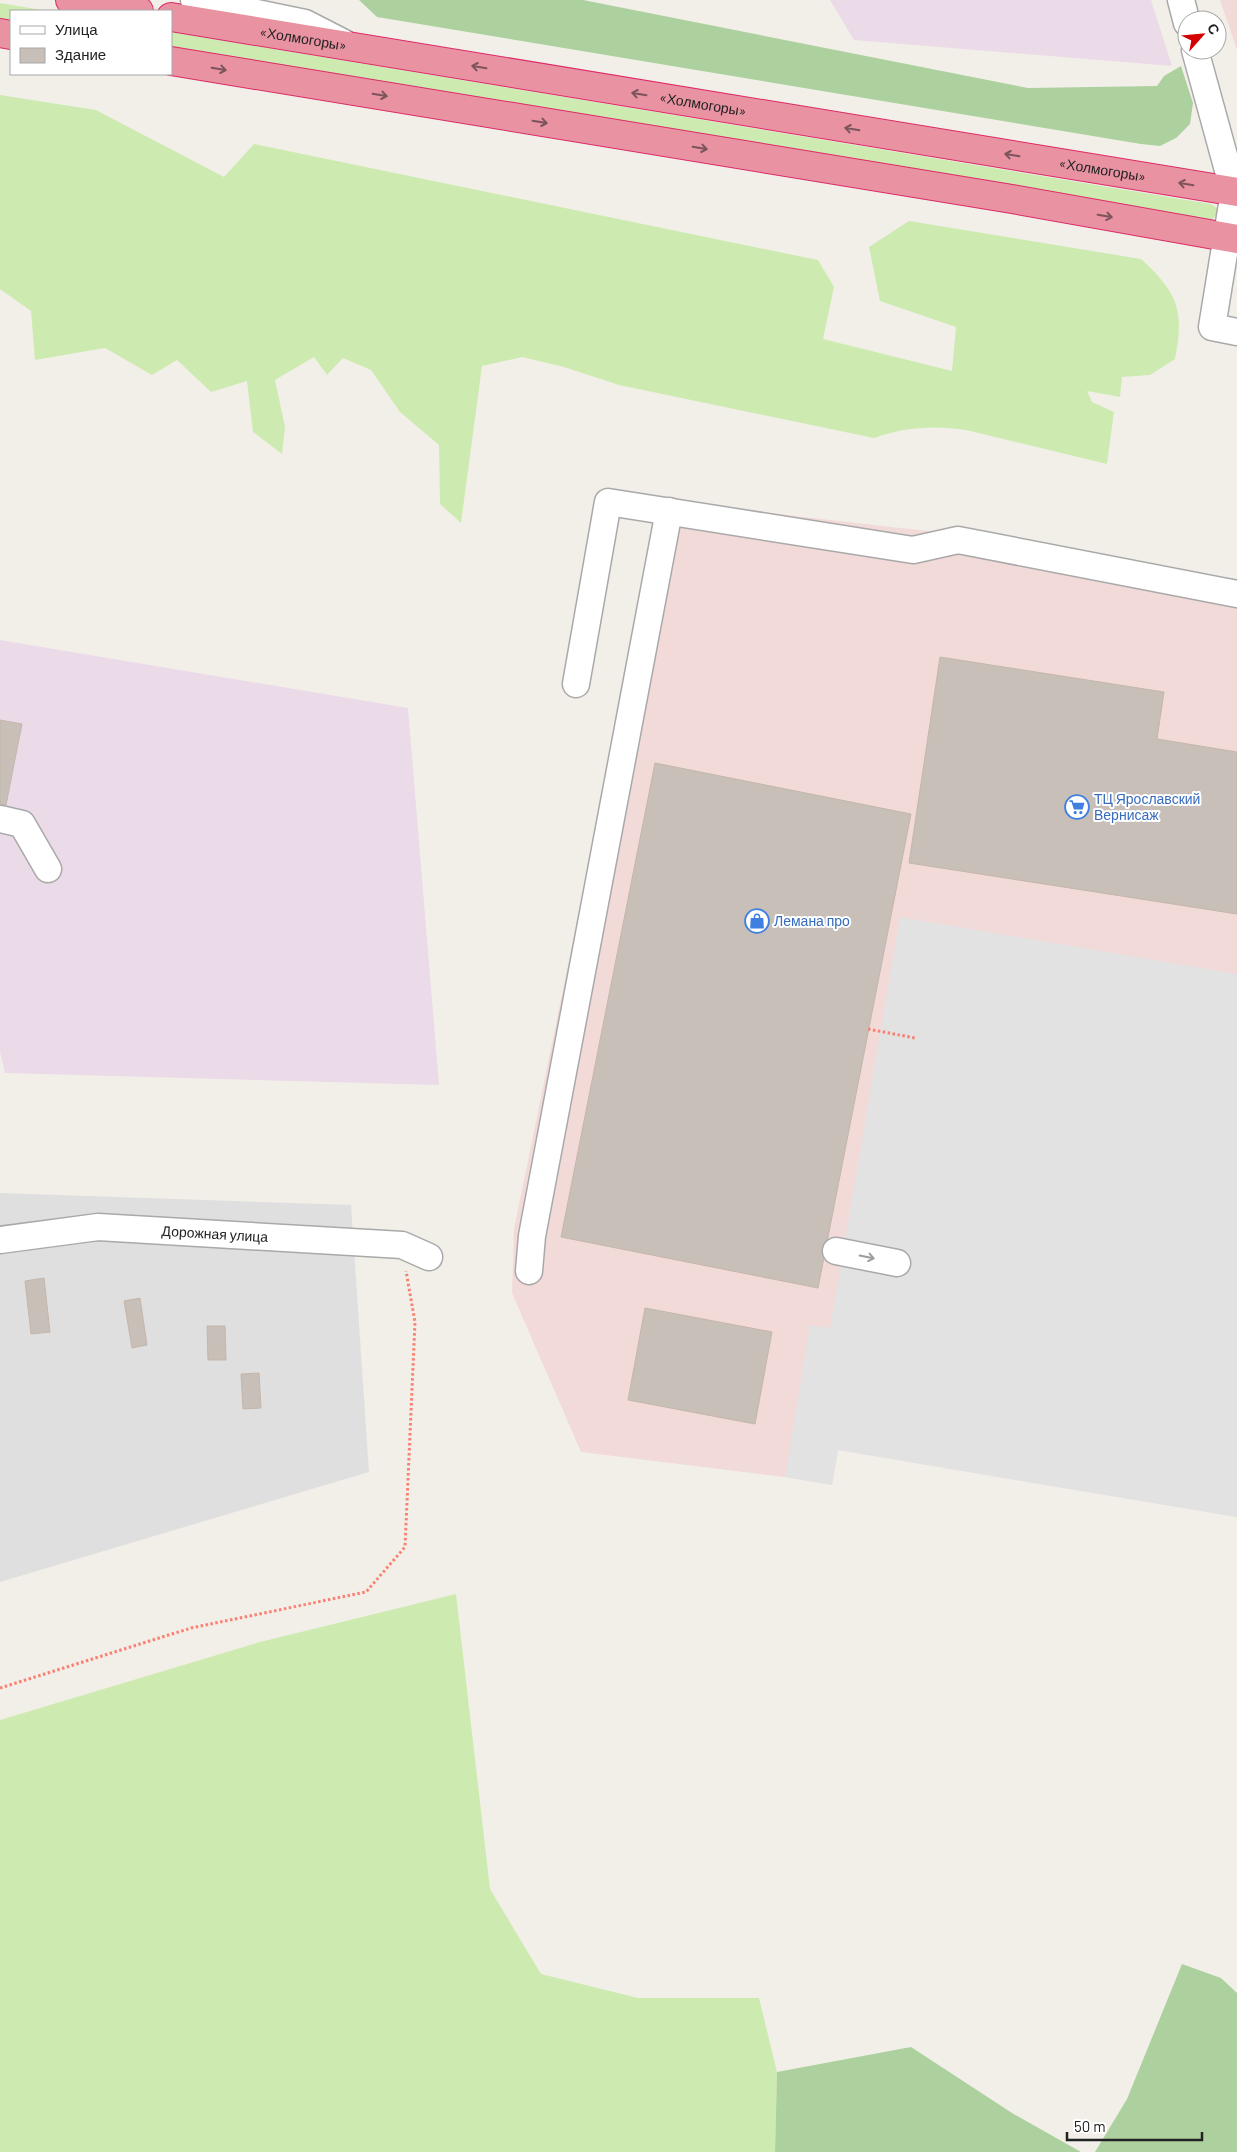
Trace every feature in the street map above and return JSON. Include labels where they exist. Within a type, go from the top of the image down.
[{"type":"highway","points":[[70,0],[132,10]]},
{"type":"highway","name":"«Холмогоры»","points":[[172,17],[1236,192]]},
{"type":"highway","points":[[172,61],[1002,198],[1232,238]]},
{"type":"street","points":[[194,0],[305,23],[350,46]]},
{"type":"street","points":[[1197,60],[1236,192],[1232,238],[1212,328],[1237,332]]},
{"type":"street","points":[[576,684],[608,502],[913,550],[958,540],[1237,594]]},
{"type":"street","points":[[529,1271],[532,1236],[669,511]]},
{"type":"street","points":[[0,819],[22,824],[48,869]]},
{"type":"street","name":"Дорожная улица","points":[[0,1240],[98,1227],[402,1245],[430,1257]]},
{"type":"street","points":[[836,1251],[897,1263]]},
{"type":"path","points":[[868,1029],[915,1038]]},
{"type":"path","points":[[0,1688],[191,1628],[366,1592],[405,1547],[415,1322],[402,1245]]},
{"type":"shaded area","points":[[830,0],[1151,0],[1172,66],[854,40]]},
{"type":"shaded area","points":[[1220,0],[1237,0],[1237,50],[1227,21],[1227,10],[1223,10]]},
{"type":"shaded area","points":[[681,503],[945,533],[1237,579],[1237,1517],[838,1450],[832,1485],[785,1477],[581,1452],[512,1293],[514,1229],[659,520]]},
{"type":"shaded area","points":[[0,640],[408,708],[439,1085],[5,1073],[0,1052]]},
{"type":"shaded area","points":[[900,917],[1237,974],[1237,1517],[838,1450],[832,1485],[785,1477],[810,1325],[830,1328]]},
{"type":"shaded area","points":[[0,1193],[351,1205],[369,1472],[0,1582]]},
{"type":"green space","points":[[359,0],[583,0],[1028,88],[1157,86],[1164,76],[1181,66],[1193,103],[1190,124],[1176,138],[1160,146],[1141,144],[377,17]]},
{"type":"green space","points":[[0,3],[42,10],[10,10],[10,24],[0,22]]},
{"type":"green space","points":[[172,32],[1211,204],[1217,208],[1218,213],[1212,220],[172,50]]},
{"type":"green space","points":[[0,95],[96,110],[224,177],[254,144],[818,260],[834,287],[823,339],[952,371],[956,327],[880,301],[869,247],[909,221],[1141,259],[1163,282],[1175,303],[1179,327],[1175,359],[1150,375],[1122,377],[1120,397],[1087,391],[1092,402],[1114,412],[1107,464],[954,428],[908,429],[874,438],[619,385],[564,367],[522,357],[482,366],[461,523],[440,504],[439,445],[400,412],[371,370],[343,358],[327,375],[314,357],[275,380],[285,427],[282,454],[253,432],[247,381],[211,392],[177,360],[152,375],[105,348],[35,360],[31,311],[0,289]]},
{"type":"green space","points":[[456,1594],[490,1889],[541,1974],[638,1998],[759,1998],[777,2072],[775,2152],[0,2152],[0,1720],[260,1642]]},
{"type":"green space","points":[[1182,1964],[1221,1978],[1237,1993],[1237,2152],[1095,2152],[1127,2099]]},
{"type":"green space","points":[[911,2047],[1012,2113],[1081,2152],[775,2152],[777,2072]]},
{"type":"building","name":"ТЦ Ярославский Вернисаж","points":[[940,657],[1164,692],[1157,739],[1237,752],[1237,914],[909,863]]},
{"type":"building","points":[[0,720],[22,724],[6,805],[0,804]]},
{"type":"building","name":"Лемана про","points":[[655,763],[911,814],[818,1288],[561,1237]]},
{"type":"building","points":[[44,1278],[50,1332],[31,1334],[25,1281]]},
{"type":"building","points":[[140,1298],[147,1345],[132,1348],[124,1301]]},
{"type":"building","points":[[645,1308],[772,1332],[755,1424],[628,1400]]},
{"type":"building","points":[[207,1326],[225,1326],[226,1360],[208,1360]]},
{"type":"building","points":[[259,1373],[261,1408],[243,1409],[241,1374]]},
{"type":"place","name":"ТЦ Ярославский Вернисаж","points":[[1077,807]]},
{"type":"place","name":"Лемана про","points":[[757,921]]}]
